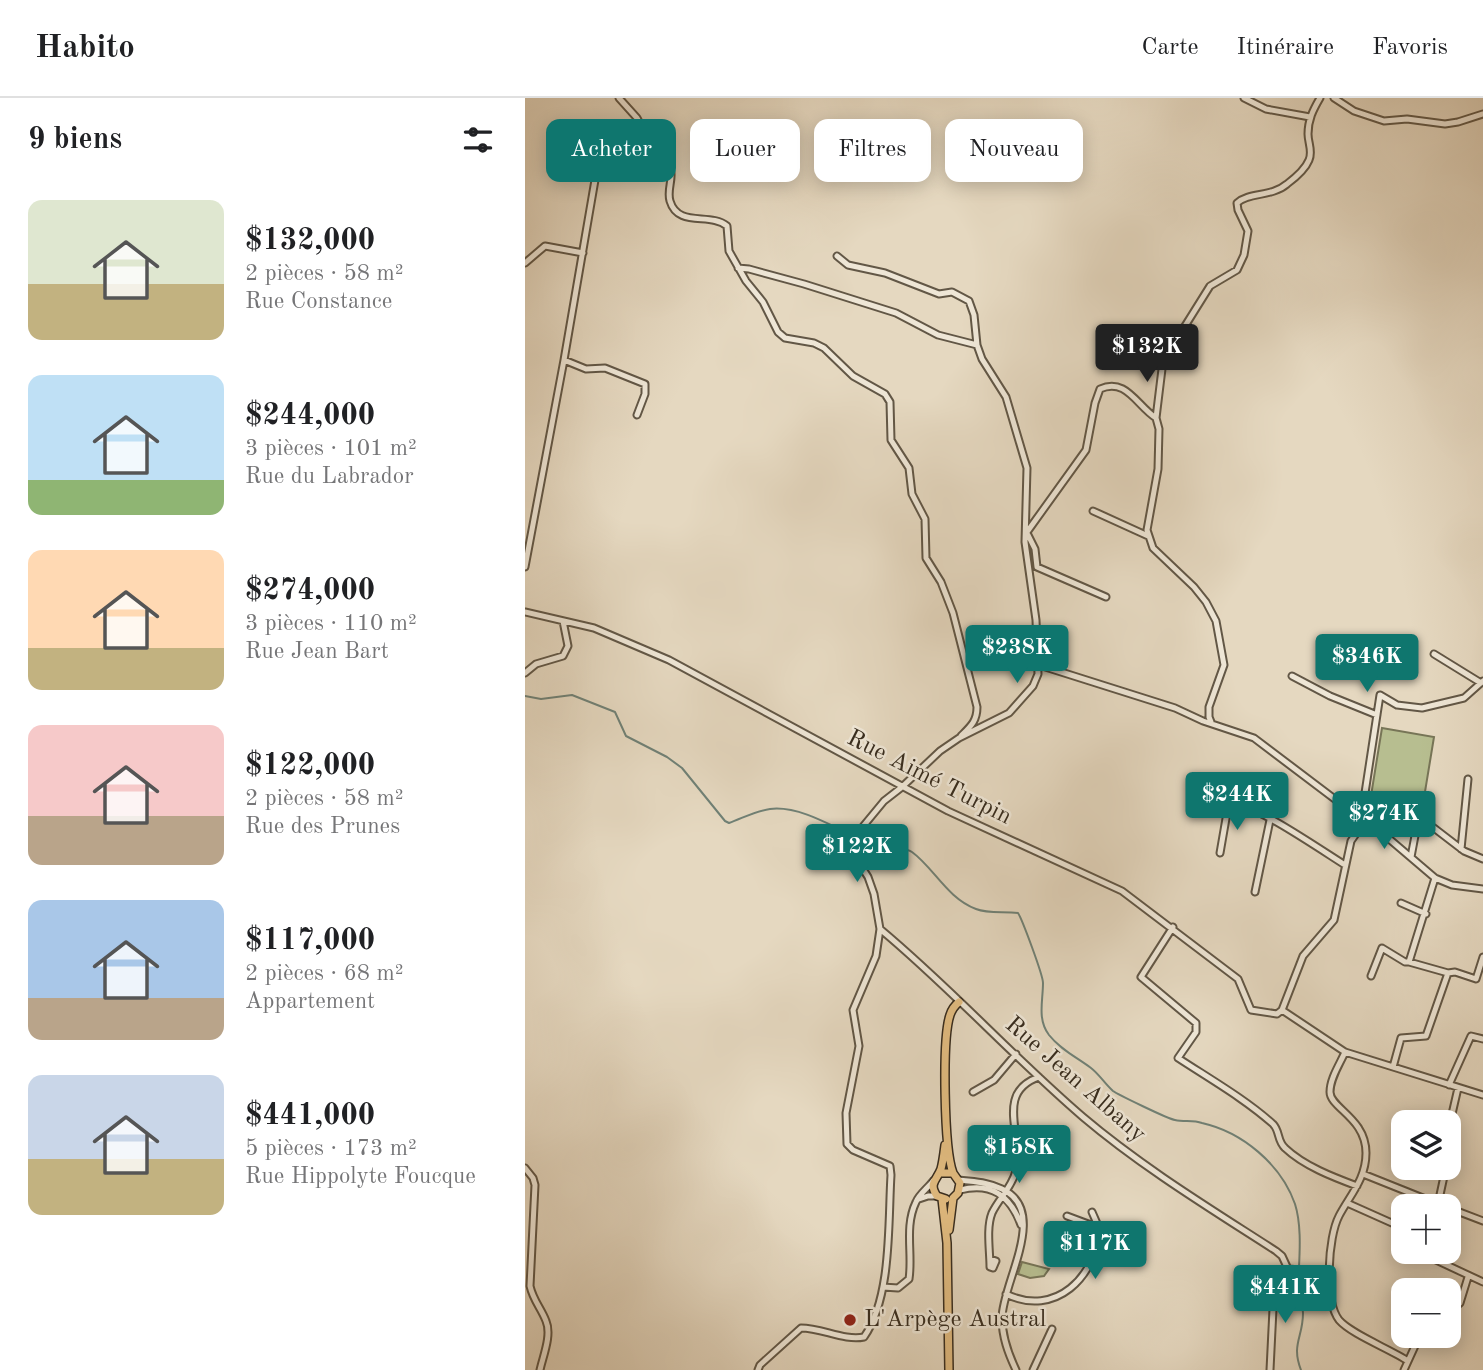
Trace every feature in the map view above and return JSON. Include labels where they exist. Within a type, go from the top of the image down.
[{"type":"main road","points":[[949,1370],[947,1243],[953,1198],[960,1190],[959,1180],[953,1173],[947,1131],[946,1054],[949,1017],[953,1007],[959,1002]]},
{"type":"main road","points":[[947,1131],[940,1173],[933,1181],[933,1190],[939,1197],[947,1243]]},
{"type":"main road","points":[[940,1173],[953,1173]]},
{"type":"main road","points":[[939,1197],[953,1198]]},
{"type":"street","points":[[619,98],[637,118],[647,140],[671,173],[669,192],[674,208],[682,216],[727,226],[729,251],[782,335],[814,342],[824,348],[853,376],[885,394],[890,402],[891,440],[909,468],[912,494],[925,519],[926,558],[941,582],[953,612],[977,707],[974,724],[924,764],[884,801],[851,841],[851,850],[868,877],[880,929],[876,956],[853,1010],[859,1046],[846,1113],[847,1144],[853,1150],[890,1166],[881,1300],[871,1327],[864,1337],[854,1339],[801,1328],[760,1365],[758,1370]]},
{"type":"street","points":[[1244,98],[1266,109],[1310,117]]},
{"type":"street","points":[[1211,722],[1209,707],[1224,665],[1216,621],[1200,594],[1153,548],[1148,536],[1159,457],[1159,429],[1156,418],[1162,369],[1175,342],[1210,286],[1235,273],[1244,255],[1248,231],[1237,203],[1243,198],[1279,191],[1299,174],[1310,157],[1310,117],[1320,98]]},
{"type":"street","points":[[1334,98],[1354,111],[1384,121],[1407,119],[1445,124],[1483,114]]},
{"type":"street","points":[[525,567],[565,360],[595,180],[600,170],[626,152],[637,118]]},
{"type":"street","points":[[525,263],[545,246],[583,253]]},
{"type":"street","points":[[837,256],[848,265],[885,273],[939,294],[952,292],[968,301],[974,315],[977,345],[982,359],[1006,397],[1027,468],[1025,542],[1036,620],[1038,674],[1033,686],[1009,713],[959,738]]},
{"type":"street","points":[[738,268],[793,281],[896,313],[938,335],[977,345]]},
{"type":"street","points":[[565,360],[586,369],[605,368],[645,384],[645,394],[637,415]]},
{"type":"street","points":[[1027,532],[1086,450],[1100,390],[1113,385],[1127,390],[1156,418]]},
{"type":"street","points":[[1093,511],[1148,536]]},
{"type":"street","points":[[1027,532],[1035,549],[1037,567],[1106,597]]},
{"type":"street","name":"Rue Aimé Turpin","points":[[525,612],[594,628],[670,660],[948,811],[1122,891],[1173,927],[1238,979],[1251,1010],[1277,1014],[1282,1010]]},
{"type":"street","points":[[525,673],[536,664],[563,656],[568,646],[563,621]]},
{"type":"street","points":[[1361,819],[1380,695],[1397,705],[1422,708],[1464,698],[1482,682],[1434,654]]},
{"type":"street","points":[[1039,665],[1175,708],[1203,721],[1254,738],[1371,825],[1435,878],[1452,885],[1483,889]]},
{"type":"street","points":[[1292,676],[1330,696],[1377,715]]},
{"type":"street","points":[[1461,849],[1468,779]]},
{"type":"street","points":[[1220,853],[1228,807],[1231,803],[1238,803],[1345,865]]},
{"type":"street","points":[[1255,892],[1270,820]]},
{"type":"street","points":[[1483,859],[1461,849],[1434,828],[1417,825],[1371,825],[1360,828],[1354,835],[1345,865],[1334,920],[1303,956],[1282,1010],[1345,1052],[1483,1095]]},
{"type":"street","points":[[1412,858],[1417,825]]},
{"type":"street","points":[[1409,962],[1435,878]]},
{"type":"street","points":[[1401,902],[1426,914]]},
{"type":"street","points":[[1173,927],[1141,977],[1196,1023],[1196,1032],[1178,1058],[1232,1093],[1275,1126],[1280,1143],[1292,1154],[1357,1186]]},
{"type":"street","name":"Rue Jean Albany","points":[[880,929],[1086,1119],[1167,1179],[1282,1256],[1290,1269]]},
{"type":"street","points":[[1371,976],[1382,948],[1405,962],[1448,973],[1455,972],[1483,982]]},
{"type":"street","points":[[1476,979],[1483,957]]},
{"type":"street","points":[[1393,1067],[1401,1038],[1426,1036],[1448,973]]},
{"type":"street","points":[[1449,1085],[1470,1038],[1474,1036],[1483,1039]]},
{"type":"street","points":[[1345,1052],[1332,1081],[1330,1093],[1333,1101],[1351,1116],[1360,1128],[1366,1153],[1363,1174],[1333,1231],[1329,1284],[1335,1311],[1342,1323],[1408,1361]]},
{"type":"street","points":[[973,1092],[994,1080],[1016,1054]]},
{"type":"street","points":[[990,1259],[991,1218],[1006,1194],[1017,1162],[1013,1116],[1017,1093],[1025,1082],[1039,1077]]},
{"type":"street","points":[[1453,1110],[1458,1088]]},
{"type":"street","points":[[525,1168],[535,1185],[530,1286],[549,1331],[540,1370]]},
{"type":"street","points":[[1363,1174],[1413,1194]]},
{"type":"street","points":[[959,1180],[985,1183],[1006,1194],[1021,1223],[1022,1238],[1002,1317],[1007,1351],[1016,1370]]},
{"type":"street","points":[[883,1287],[898,1288],[909,1279],[909,1239],[916,1201],[933,1181]]},
{"type":"street","points":[[960,1190],[974,1186],[1006,1194]]},
{"type":"street","points":[[916,1201],[928,1196],[939,1197]]},
{"type":"street","points":[[1347,1203],[1391,1223]]},
{"type":"street","points":[[1006,1294],[1017,1300],[1045,1301],[1063,1293],[1077,1282],[1089,1266],[1097,1248],[1099,1228],[1092,1212]]},
{"type":"street","points":[[1461,1213],[1483,1221]]},
{"type":"street","points":[[1067,1216],[1099,1228]]},
{"type":"street","points":[[1441,1264],[1483,1282]]},
{"type":"street","points":[[1270,1370],[1273,1309],[1282,1279],[1290,1269],[1301,1270],[1329,1284]]},
{"type":"street","points":[[1461,1300],[1468,1277]]},
{"type":"street","points":[[1033,1370],[1052,1329]]},
{"type":"street","points":[[1404,1370],[1414,1348]]},
{"type":"green space","points":[[1382,728],[1434,737],[1421,816],[1369,808]]},
{"type":"green space","points":[[1022,1262],[1049,1269],[1044,1276],[1030,1278],[1018,1274]]},
{"type":"waterway","points":[[525,696],[541,699],[572,695],[615,712],[626,736],[667,757],[682,768],[729,823],[770,809],[809,815],[871,844],[912,852],[957,898],[976,909],[1018,913],[1042,978],[1041,1010],[1049,1035],[1063,1049],[1094,1070],[1117,1093],[1170,1119],[1217,1127],[1245,1142],[1270,1163],[1289,1189],[1297,1211],[1299,1267]]},
{"type":"waterway","points":[[1299,1273],[1303,1322],[1297,1354],[1301,1370]]},
{"type":"place","name":"L'Arpège Austral","points":[[850,1320]]}]
